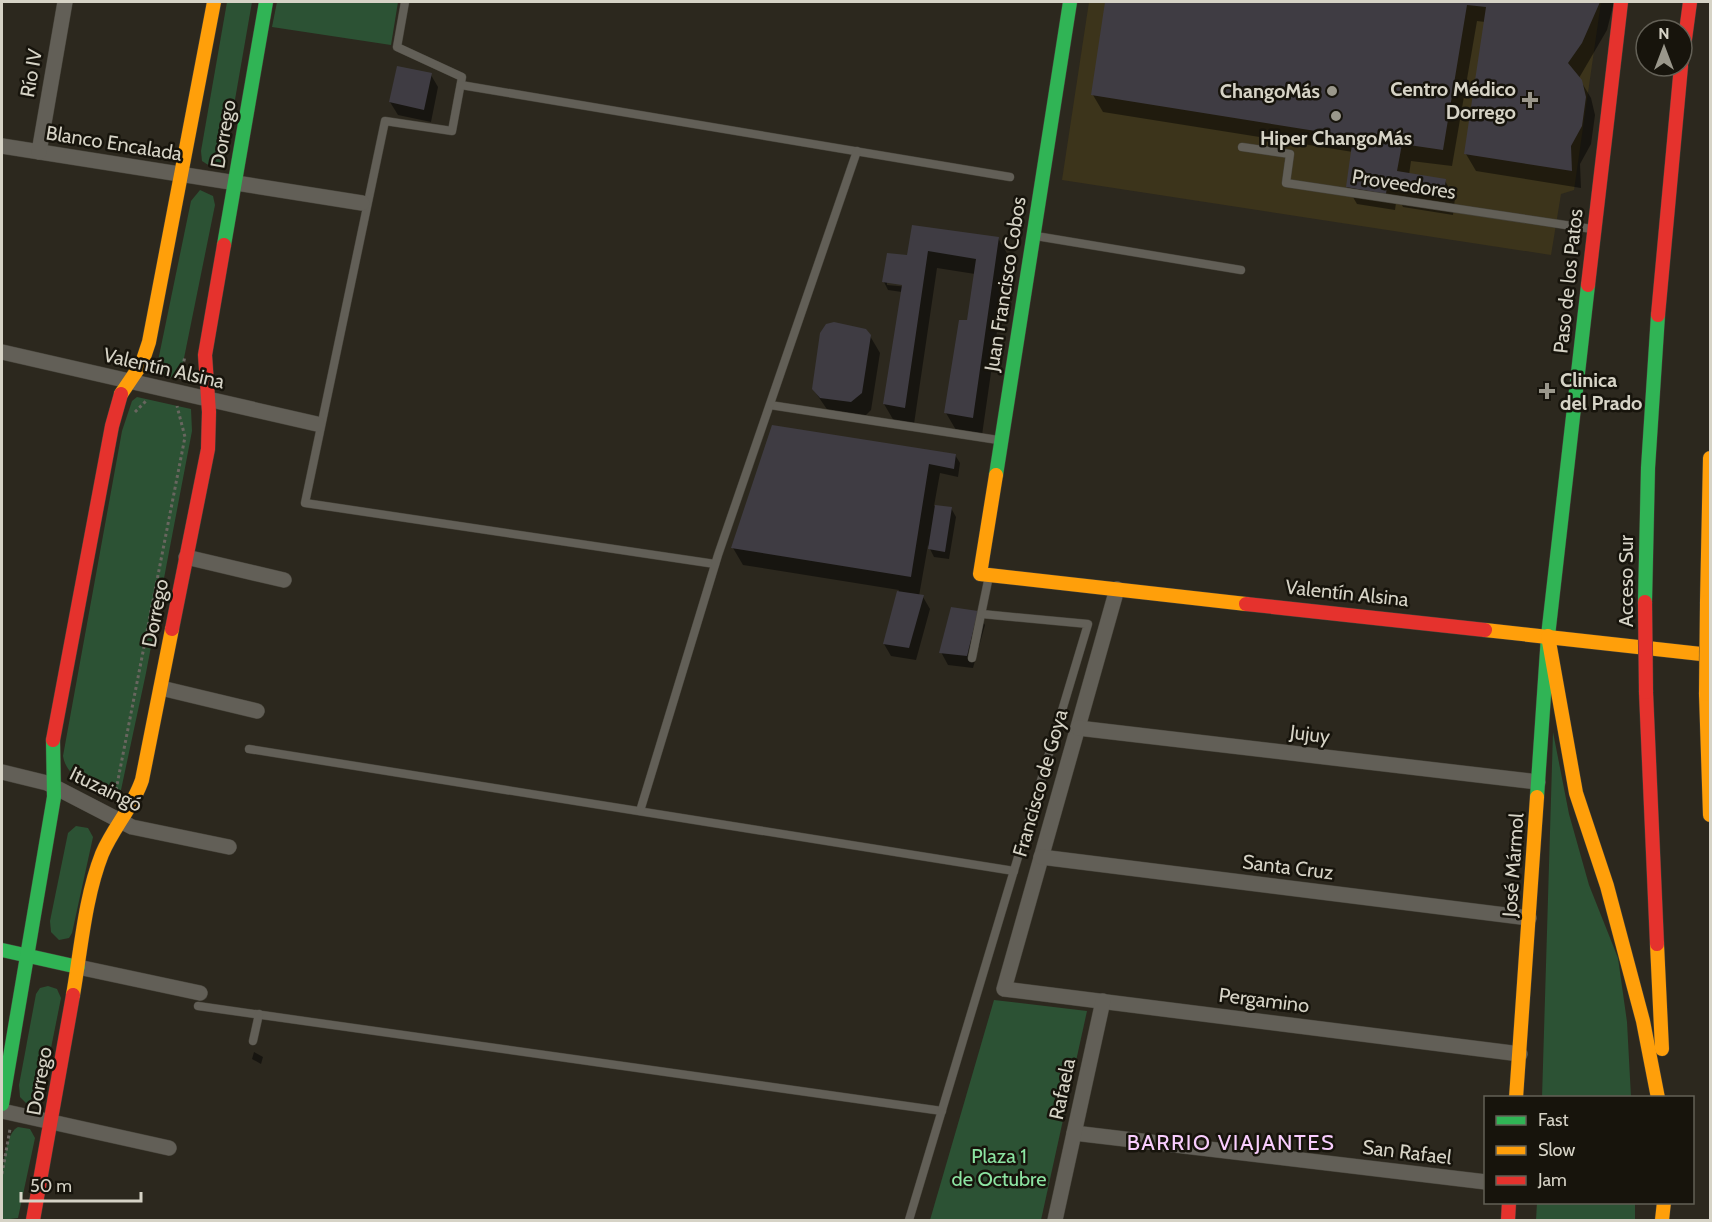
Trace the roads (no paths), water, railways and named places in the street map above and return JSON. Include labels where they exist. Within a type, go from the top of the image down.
[{"type":"main road","name":"Dorrego","points":[[5,1110],[55,788],[53,734],[115,409],[121,393],[130,383],[149,342],[183,174],[214,2]]},
{"type":"main road","name":"Dorrego","points":[[33,1221],[94,879],[114,819],[137,794],[142,780],[208,449],[205,355],[266,2]]},
{"type":"main road","name":"Juan Francisco Cobos","points":[[984,574],[1000,441],[1070,2]]},
{"type":"main road","name":"Paso de los Patos","points":[[1548,636],[1593,229],[1621,2]]},
{"type":"main road","points":[[1688,18],[1690,2]]},
{"type":"main road","name":"Acceso Sur","points":[[1665,1096],[1646,692],[1646,519],[1655,352],[1681,78]]},
{"type":"main road","points":[[1710,458],[1706,694],[1710,815]]},
{"type":"main road","name":"Valentín Alsina","points":[[984,574],[1710,656]]},
{"type":"main road","points":[[1548,636],[1576,793],[1610,896],[1643,1021],[1658,1096]]},
{"type":"main road","name":"José Mármol","points":[[1516,1096],[1548,636]]},
{"type":"main road","points":[[2,950],[78,967]]},
{"type":"main road","points":[[1508,1221],[1509,1204]]},
{"type":"main road","points":[[1665,1204],[1665,1221]]},
{"type":"street","name":"Río IV","points":[[39,152],[65,2]]},
{"type":"street","name":"Blanco Encalada","points":[[2,146],[362,203]]},
{"type":"street","name":"Valentín Alsina","points":[[2,352],[317,424]]},
{"type":"street","points":[[186,557],[284,580]]},
{"type":"street","name":"Francisco de Goya","points":[[1004,989],[1117,589]]},
{"type":"street","points":[[161,688],[257,711]]},
{"type":"street","name":"Jujuy","points":[[1077,728],[1538,782]]},
{"type":"street","name":"Ituzaingó","points":[[2,772],[37,780],[114,819],[140,829],[229,847]]},
{"type":"street","name":"Santa Cruz","points":[[1041,857],[1529,918]]},
{"type":"street","points":[[78,967],[199,999]]},
{"type":"street","name":"Pergamino","points":[[1004,989],[1520,1054]]},
{"type":"street","name":"Rafaela","points":[[1055,1221],[1103,1001]]},
{"type":"street","points":[[5,1110],[51,1123],[169,1149]]},
{"type":"street","name":"San Rafael","points":[[1074,1133],[1484,1182]]},
{"type":"lane","points":[[405,2],[397,47],[462,77],[452,131],[385,121],[305,503],[716,564]]},
{"type":"lane","points":[[461,85],[1010,177]]},
{"type":"lane","name":"Proveedores","points":[[1242,147],[1290,154],[1286,183],[1593,229]]},
{"type":"lane","points":[[640,811],[716,564],[857,151]]},
{"type":"lane","points":[[1032,236],[1241,270]]},
{"type":"lane","points":[[770,405],[1000,441]]},
{"type":"lane","points":[[972,658],[982,614],[984,574]]},
{"type":"lane","points":[[909,1221],[1088,624],[982,614]]},
{"type":"lane","points":[[249,749],[1014,870]]},
{"type":"lane","points":[[199,999],[259,1014],[942,1111]]},
{"type":"lane","points":[[253,1041],[259,1014]]},
{"type":"place","name":"ChangoMás","points":[[1332,91]]},
{"type":"place","name":"Centro Médico Dorrego","points":[[1530,100]]},
{"type":"place","name":"Hiper ChangoMás","points":[[1336,116]]},
{"type":"place","name":"Clinica del Prado","points":[[1547,391]]},
{"type":"district","name":"BARRIO VIAJANTES","points":[[1231,1142]]},
{"type":"park label","name":"Plaza 1 de Octubre","points":[[999,1168]]}]
